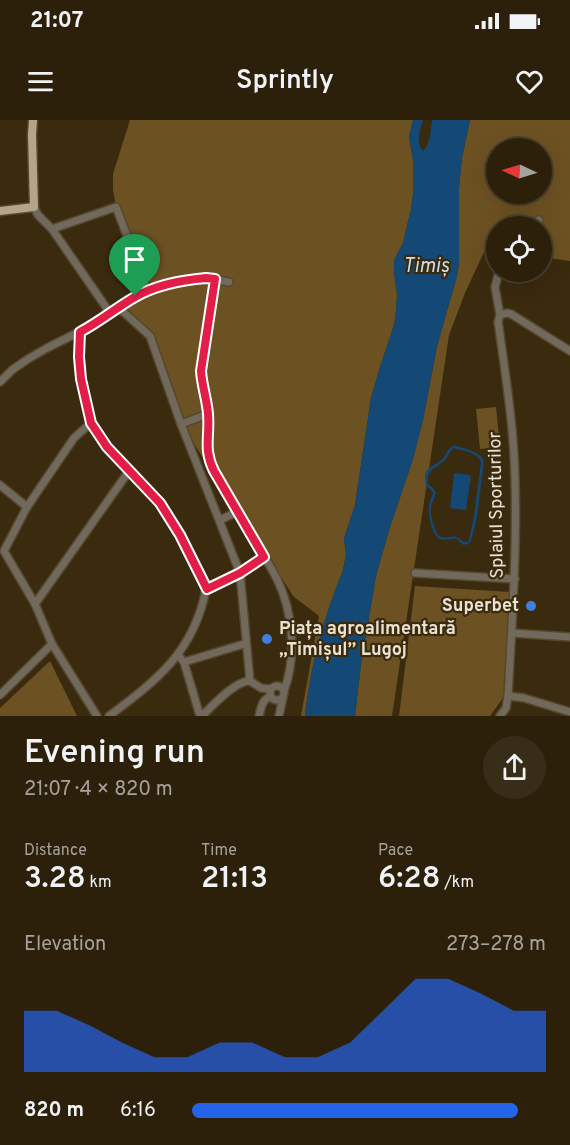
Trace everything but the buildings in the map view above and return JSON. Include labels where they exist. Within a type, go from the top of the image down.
[{"type":"main road","points":[[0,211],[34,207],[32,121]]},
{"type":"street","points":[[34,207],[38,215],[52,229],[110,313]]},
{"type":"street","points":[[52,229],[116,207],[148,291]]},
{"type":"street","points":[[0,382],[28,359],[80,332],[148,291],[164,285],[206,278],[230,282]]},
{"type":"street","points":[[215,279],[201,371],[208,414],[209,460],[277,579],[283,594],[289,620],[291,653],[290,668],[277,695],[280,707],[279,716]]},
{"type":"street","name":"Splaiul Sporturilor","points":[[496,282],[495,287],[501,315],[498,322],[513,440],[515,478],[515,579],[512,633],[508,696],[506,708],[500,716]]},
{"type":"street","points":[[118,307],[150,336],[181,424],[240,573],[250,681]]},
{"type":"street","points":[[501,315],[511,314],[570,351]]},
{"type":"street","points":[[80,332],[80,372],[91,423],[107,447],[150,492],[168,516],[207,589]]},
{"type":"street","points":[[181,424],[208,414]]},
{"type":"street","points":[[91,423],[74,438],[27,507],[4,551],[34,604],[52,644],[97,716]]},
{"type":"street","points":[[197,464],[209,460]]},
{"type":"street","points":[[34,604],[129,471]]},
{"type":"street","points":[[0,485],[27,507]]},
{"type":"street","points":[[220,520],[237,512]]},
{"type":"street","points":[[109,716],[151,683],[178,655],[194,627],[207,589],[240,573],[264,557]]},
{"type":"street","points":[[415,573],[515,579]]},
{"type":"street","points":[[512,633],[570,637]]},
{"type":"street","points":[[0,694],[52,644]]},
{"type":"street","points":[[184,662],[244,644]]},
{"type":"street","points":[[178,655],[184,662],[201,716],[245,681],[250,681],[277,695]]},
{"type":"street","points":[[259,716],[264,701],[268,697],[277,695]]},
{"type":"street","points":[[508,696],[524,698],[570,711]]},
{"type":"shaded area","points":[[130,120],[413,120],[409,137],[413,160],[413,194],[403,243],[394,260],[397,295],[394,325],[371,398],[355,505],[344,538],[346,555],[343,570],[319,642],[310,679],[305,716],[301,716],[319,616],[294,597],[181,424],[150,336],[118,307],[148,290],[116,207],[113,190],[113,174]]},
{"type":"shaded area","points":[[470,120],[570,120],[570,261],[552,258],[552,216],[486,216],[486,250],[465,293],[449,335],[392,716],[355,716],[376,576],[413,459],[437,346],[457,276],[459,187]]},
{"type":"shaded area","points":[[496,407],[500,447],[480,449],[476,409]]},
{"type":"shaded area","points":[[415,586],[510,592],[505,695],[490,716],[399,716]]},
{"type":"shaded area","points":[[50,661],[77,716],[0,716],[0,708]]},
{"type":"water","name":"Timiș","points":[[413,120],[423,120],[419,145],[423,151],[429,141],[432,120],[470,120],[459,187],[457,276],[437,346],[413,459],[376,576],[355,716],[305,716],[310,679],[319,642],[343,570],[346,555],[344,539],[355,505],[371,398],[394,325],[397,295],[394,260],[403,243],[413,194],[413,160],[409,137]]},
{"type":"water","points":[[454,445],[475,452],[484,461],[477,517],[471,541],[463,545],[457,539],[445,540],[436,536],[429,510],[433,493],[426,486],[425,479],[427,470],[441,461]],"holes":[[[454,448],[473,454],[481,462],[474,516],[467,542],[457,537],[439,536],[431,511],[436,493],[428,484],[430,472],[445,460]]]},
{"type":"water","points":[[454,473],[471,475],[466,510],[450,508]]},
{"type":"place","name":"Superbet","points":[[531,606]]},
{"type":"place","name":"Piața agroalimentară „Timișul” Lugoj","points":[[267,639]]},
{"type":"route","points":[[206,278],[215,279],[201,371],[208,414],[207,450],[214,471],[264,557],[240,573],[207,589],[180,535],[160,503],[107,447],[91,423],[81,379],[80,332],[135,296],[164,285],[206,278]]}]
